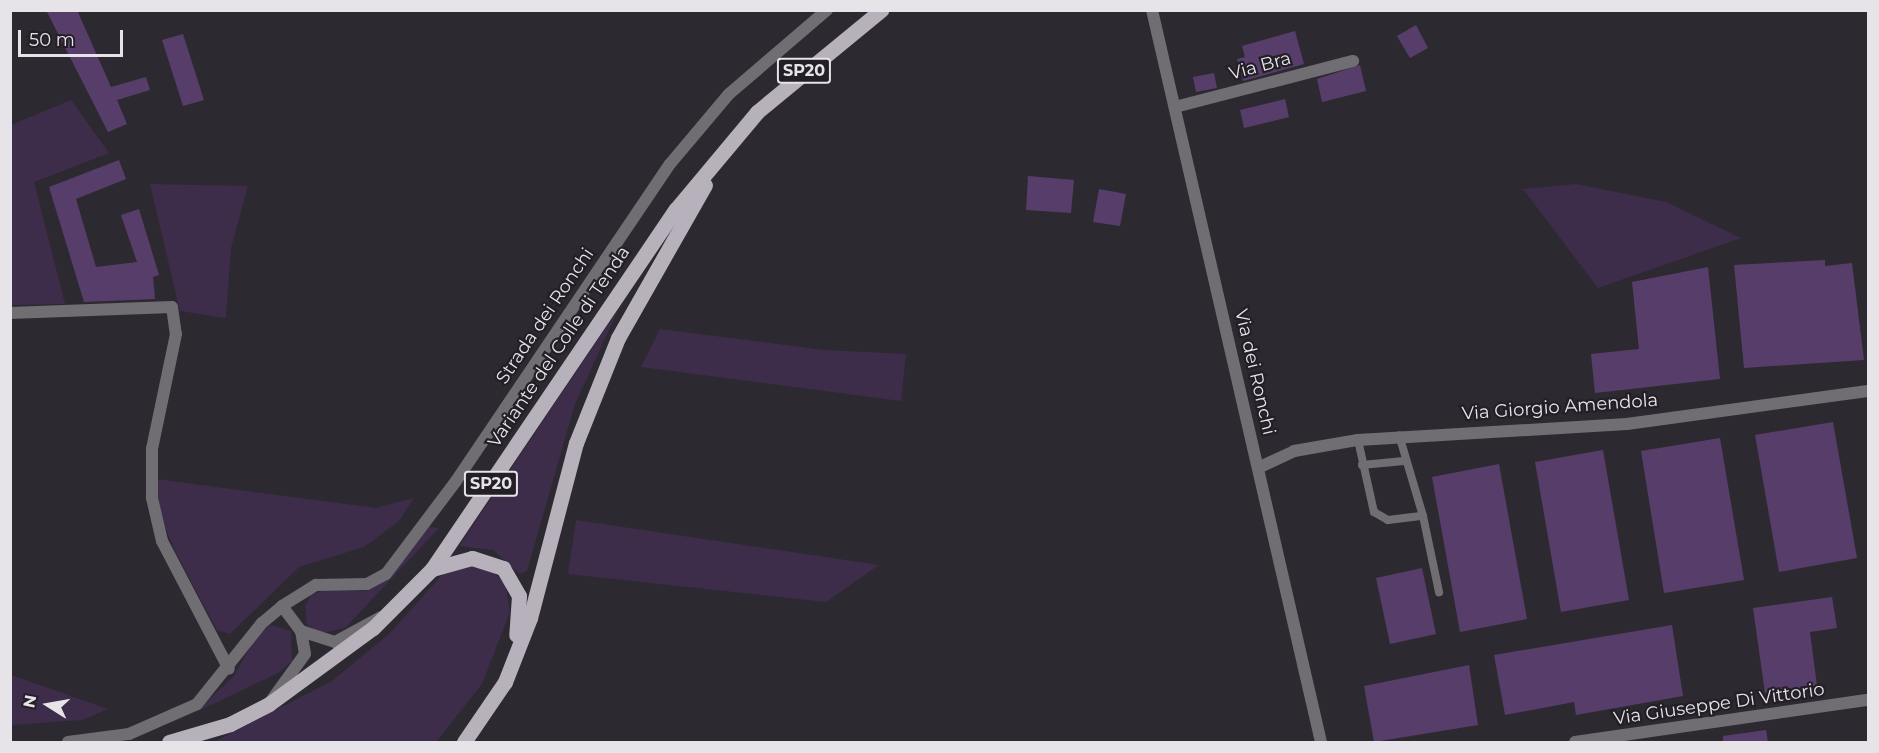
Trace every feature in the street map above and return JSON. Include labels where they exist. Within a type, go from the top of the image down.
[{"type":"main road","name":"Variante del Colle di Tenda","points":[[169,742],[199,738],[269,704],[386,615],[432,569],[670,218],[733,138],[808,67],[881,10]]},
{"type":"main road","name":"SP20","points":[[464,742],[505,681],[530,618],[576,443],[618,338],[733,138]]},
{"type":"main road","name":"SP20","points":[[432,569],[479,559],[513,578],[520,607],[505,681]]},
{"type":"street","name":"Strada dei Ronchi","points":[[68,742],[101,740],[156,724],[197,704],[229,669],[251,635],[282,606],[316,585],[367,584],[386,574],[456,481],[670,164],[729,94],[827,10]]},
{"type":"street","name":"Via dei Ronchi","points":[[1152,10],[1321,742]]},
{"type":"street","name":"Via Bra","points":[[1175,107],[1353,61]]},
{"type":"street","points":[[10,313],[172,307],[176,334],[152,449],[152,498],[162,542],[229,669]]},
{"type":"street","name":"Via Giorgio Amendola","points":[[1258,468],[1294,451],[1358,440],[1399,435],[1627,424],[1869,392]]},
{"type":"street","points":[[282,606],[301,631],[335,642],[386,615]]},
{"type":"street","points":[[269,704],[302,662],[301,631]]},
{"type":"street","name":"Via Giuseppe Di Vittorio","points":[[1575,742],[1617,740],[1869,700]]},
{"type":"lane","points":[[1399,435],[1404,460]]},
{"type":"lane","points":[[1358,440],[1362,465],[1381,519],[1423,516]]},
{"type":"lane","points":[[1362,465],[1404,460],[1411,465],[1439,592]]},
{"type":"shaded area","points":[[71,100],[109,153],[34,182],[65,304],[11,305],[11,125]]},
{"type":"shaded area","points":[[150,184],[248,186],[231,248],[226,318],[180,311]]},
{"type":"shaded area","points":[[1576,184],[1666,202],[1741,238],[1598,288],[1523,189]]},
{"type":"shaded area","points":[[618,310],[575,404],[527,571],[520,574],[493,550],[459,546]]},
{"type":"shaded area","points":[[660,329],[824,350],[906,354],[901,401],[641,367]]},
{"type":"shaded area","points":[[156,479],[376,508],[414,498],[399,521],[364,547],[299,567],[230,634],[217,630],[178,557],[160,516]]},
{"type":"shaded area","points":[[576,520],[879,565],[826,602],[568,574]]},
{"type":"shaded area","points":[[429,527],[439,528],[345,628],[322,633],[307,625],[305,606],[311,595],[325,590],[366,591],[390,576]]},
{"type":"shaded area","points":[[463,565],[488,568],[505,583],[510,612],[482,684],[436,742],[214,742],[332,681],[389,634],[443,574]]},
{"type":"shaded area","points":[[271,625],[291,631],[292,661],[278,673],[196,712],[234,676],[258,633]]},
{"type":"shaded area","points":[[11,675],[108,709],[82,720],[11,725]]},
{"type":"building","points":[[46,10],[77,10],[111,87],[146,77],[150,90],[117,100],[127,124],[108,132]]},
{"type":"building","points":[[1416,25],[1428,48],[1410,58],[1397,36]]},
{"type":"building","points":[[1295,31],[1304,64],[1243,81],[1237,59],[1245,57],[1242,46]]},
{"type":"building","points":[[183,34],[204,100],[183,106],[162,40]]},
{"type":"building","points":[[1360,65],[1366,91],[1322,102],[1317,79]]},
{"type":"building","points":[[1214,73],[1217,88],[1196,92],[1193,77]]},
{"type":"building","points":[[1285,99],[1289,117],[1244,128],[1240,110]]},
{"type":"building","points":[[119,160],[126,179],[76,199],[96,267],[137,262],[121,215],[139,209],[159,275],[153,277],[155,299],[84,302],[49,187]]},
{"type":"building","points":[[1028,176],[1074,180],[1071,213],[1026,210]]},
{"type":"building","points":[[1099,189],[1126,194],[1120,226],[1093,222]]},
{"type":"building","points":[[1825,260],[1825,266],[1852,263],[1864,360],[1744,368],[1734,265]]},
{"type":"building","points":[[1708,267],[1720,379],[1595,393],[1591,354],[1639,349],[1632,282]]},
{"type":"building","points":[[1833,422],[1857,558],[1779,572],[1755,435]]},
{"type":"building","points":[[1720,438],[1744,580],[1664,593],[1641,451]]},
{"type":"building","points":[[1603,450],[1629,600],[1561,612],[1535,462]]},
{"type":"building","points":[[1499,464],[1527,619],[1460,632],[1432,477]]},
{"type":"building","points":[[1422,568],[1436,634],[1390,644],[1376,578]]},
{"type":"building","points":[[1832,597],[1837,628],[1810,632],[1817,686],[1765,693],[1753,608]]},
{"type":"building","points":[[1672,625],[1683,696],[1576,715],[1574,702],[1505,715],[1494,655]]},
{"type":"building","points":[[1469,665],[1478,725],[1374,742],[1364,686]]},
{"type":"building","points":[[1766,730],[1768,742],[1723,742],[1723,736]]}]
